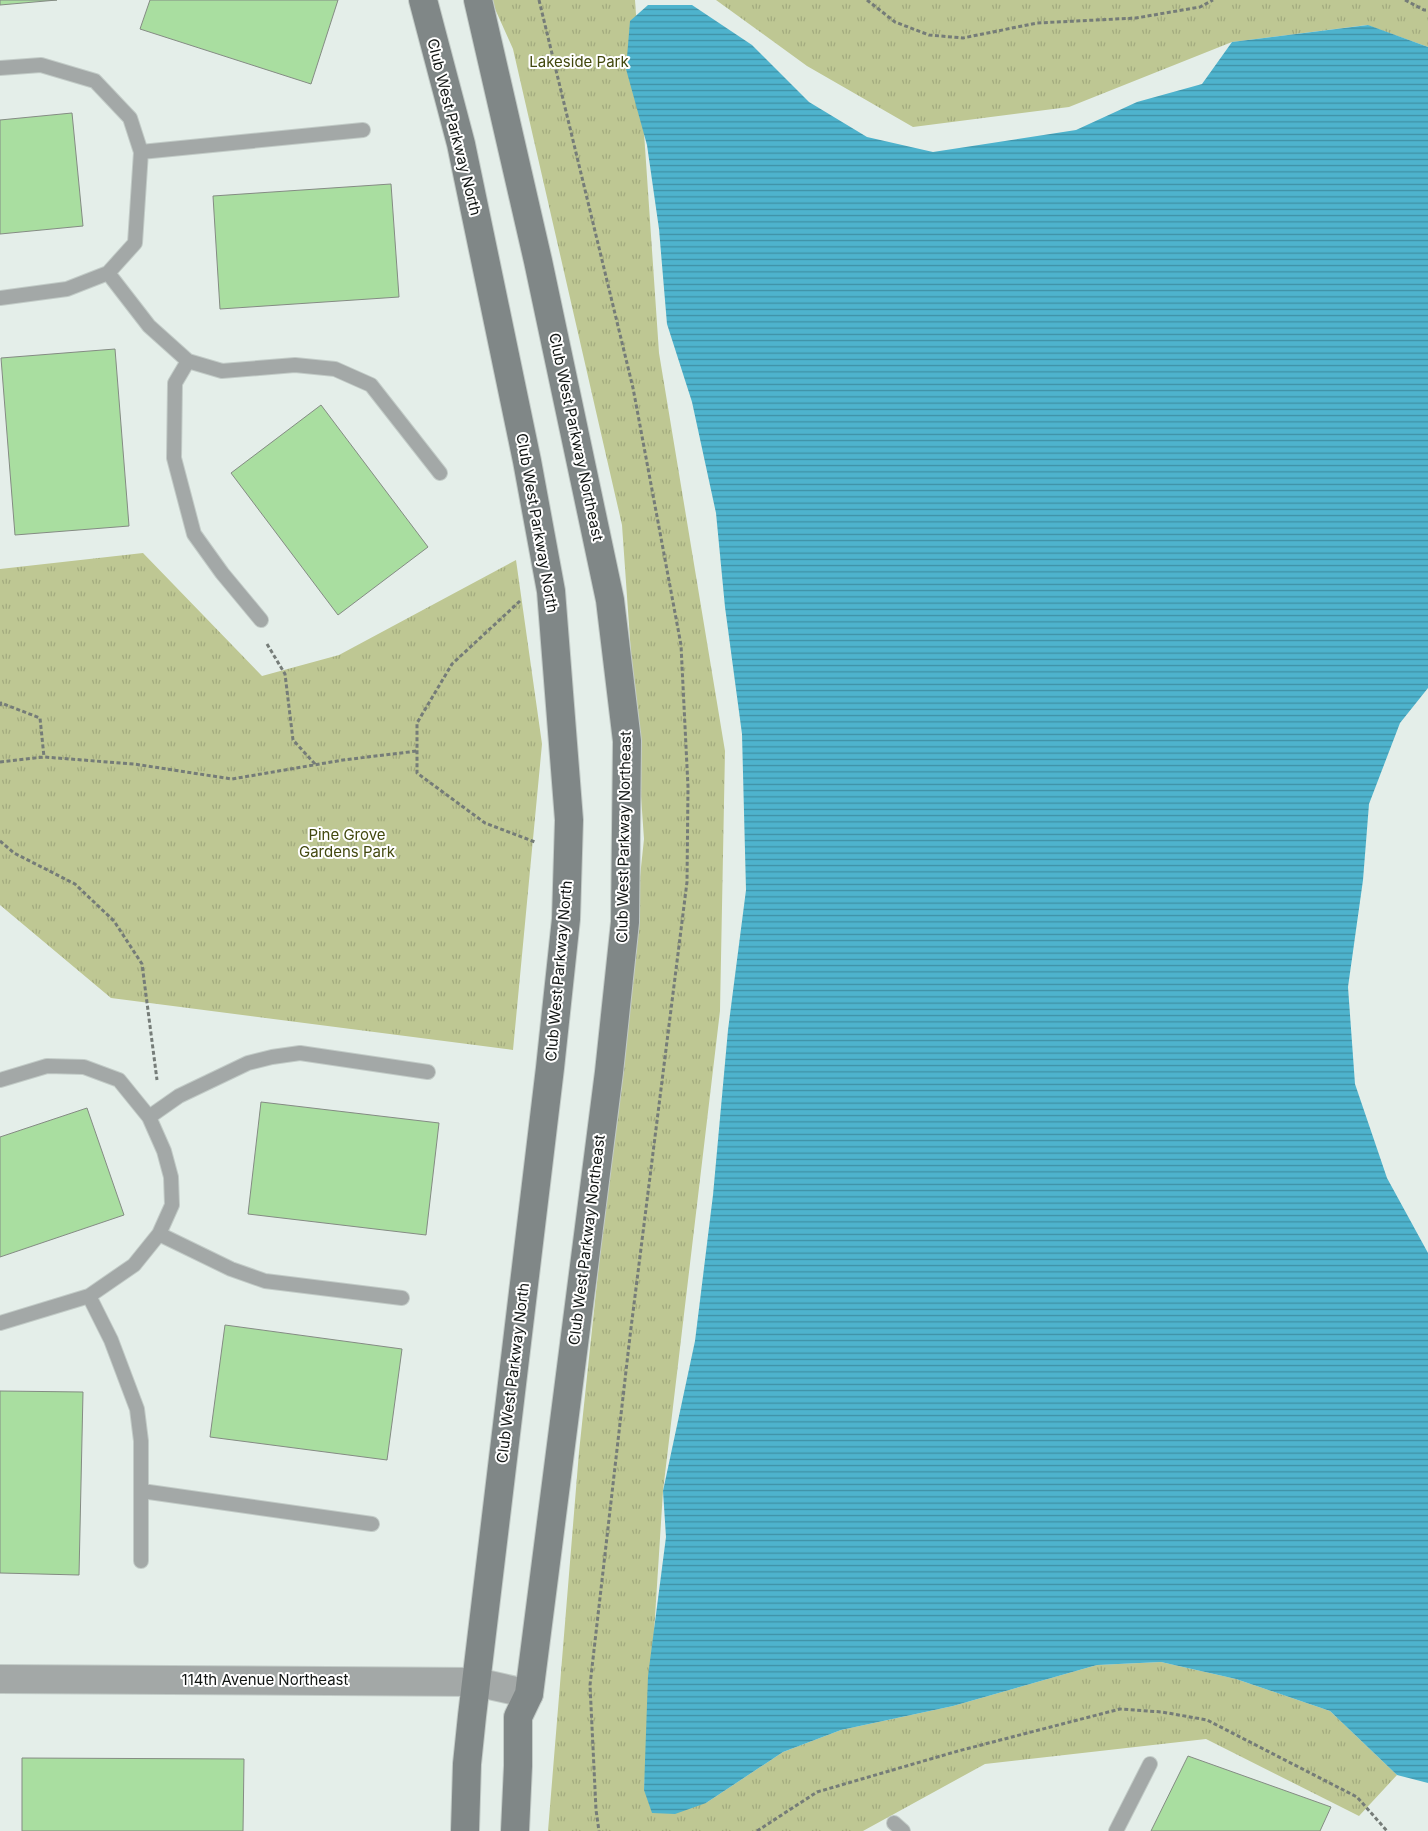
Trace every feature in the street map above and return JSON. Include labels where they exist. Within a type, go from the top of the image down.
[{"type":"street","name":"Club West Parkway North","points":[[423,0],[461,144],[527,461],[551,591],[569,820],[565,929],[476,1682],[467,1764],[465,1831]]},
{"type":"street","name":"Club West Parkway Northeast","points":[[478,0],[540,271],[610,600],[627,741],[625,922],[609,1072],[529,1694],[518,1717],[515,1831]]},
{"type":"street","name":"114th Avenue Northeast","points":[[0,1679],[476,1682],[529,1694]]},
{"type":"lane","points":[[0,68],[42,65],[95,81],[130,118],[141,152],[135,243],[108,273],[67,290],[0,298]]},
{"type":"lane","points":[[141,152],[364,130]]},
{"type":"lane","points":[[108,273],[149,326],[188,361],[222,371],[295,365],[335,369],[371,385],[440,473]]},
{"type":"lane","points":[[188,361],[175,383],[174,458],[194,534],[222,573],[261,620]]},
{"type":"lane","points":[[149,1117],[179,1096],[248,1063],[272,1057],[300,1053],[428,1072]]},
{"type":"lane","points":[[0,1080],[47,1066],[84,1067],[119,1080],[149,1117],[164,1151],[171,1177],[172,1205],[159,1234],[134,1266],[89,1296],[0,1324]]},
{"type":"lane","points":[[159,1234],[231,1269],[266,1281],[402,1298]]},
{"type":"lane","points":[[89,1296],[111,1340],[137,1409],[142,1441],[141,1561]]},
{"type":"lane","points":[[142,1491],[372,1524]]},
{"type":"lane","points":[[1116,1831],[1150,1764]]},
{"type":"path","points":[[867,0],[895,22],[928,36],[964,38],[1038,23],[1136,18],[1200,7],[1213,0]]},
{"type":"path","points":[[1405,0],[1424,10],[1428,10]]},
{"type":"path","points":[[522,599],[452,664],[417,723],[417,773],[485,823],[535,842]]},
{"type":"path","points":[[261,620],[262,637],[285,674],[293,740],[316,764]]},
{"type":"path","points":[[0,706],[1,703],[40,718],[44,757]]},
{"type":"path","points":[[0,762],[44,757],[134,764],[232,779],[316,764],[417,751]]},
{"type":"path","points":[[0,841],[14,853],[75,884],[114,921],[142,964],[158,1091],[149,1117]]},
{"type":"path","points":[[757,1831],[817,1792],[958,1751],[1120,1709],[1162,1712],[1207,1720],[1357,1797],[1387,1831]]},
{"type":"green space","name":"Lakeside Park","points":[[491,0],[635,0],[659,353],[725,751],[720,1011],[663,1491],[644,1790],[706,1803],[783,1752],[841,1730],[953,1706],[1097,1665],[1161,1662],[1236,1679],[1330,1711],[1397,1775],[1359,1816],[1206,1739],[985,1764],[863,1831],[548,1831],[579,1452],[644,839],[622,525],[513,49]]},
{"type":"green space","points":[[716,0],[1428,0],[1428,47],[1367,25],[1232,42],[1069,107],[913,127],[807,66]]},
{"type":"green space","name":"Pine Grove Gardens Park","points":[[143,553],[262,676],[339,655],[516,560],[542,744],[513,1050],[111,998],[0,905],[0,569]]},
{"type":"water","points":[[648,5],[692,5],[752,45],[809,102],[867,137],[933,152],[1076,130],[1137,102],[1202,84],[1232,42],[1368,25],[1428,47],[1428,688],[1400,723],[1369,804],[1363,880],[1348,987],[1355,1084],[1387,1178],[1428,1253],[1428,1783],[1397,1775],[1330,1711],[1236,1679],[1161,1662],[1097,1665],[953,1706],[841,1730],[783,1752],[706,1803],[675,1814],[652,1813],[644,1790],[648,1676],[666,1537],[663,1491],[695,1341],[713,1195],[728,1030],[746,890],[742,734],[725,607],[716,513],[692,402],[667,324],[659,229],[647,145],[626,69],[630,21]]},
{"type":"building","points":[[0,0],[57,0],[0,5]]},
{"type":"building","points":[[150,0],[338,0],[311,84],[140,29]]},
{"type":"building","points":[[72,113],[83,226],[0,234],[0,120]]},
{"type":"building","points":[[391,184],[399,297],[220,309],[213,196]]},
{"type":"building","points":[[115,349],[129,526],[15,535],[1,358]]},
{"type":"building","points":[[321,405],[428,547],[338,615],[231,473]]},
{"type":"building","points":[[261,1102],[439,1123],[426,1235],[248,1214]]},
{"type":"building","points":[[87,1108],[124,1215],[0,1257],[0,1137]]},
{"type":"building","points":[[225,1325],[402,1349],[387,1460],[210,1437]]},
{"type":"building","points":[[0,1391],[83,1392],[79,1575],[0,1573]]},
{"type":"building","points":[[1188,1756],[1331,1807],[1320,1831],[1151,1831]]},
{"type":"building","points":[[22,1758],[244,1759],[243,1831],[22,1831]]}]
